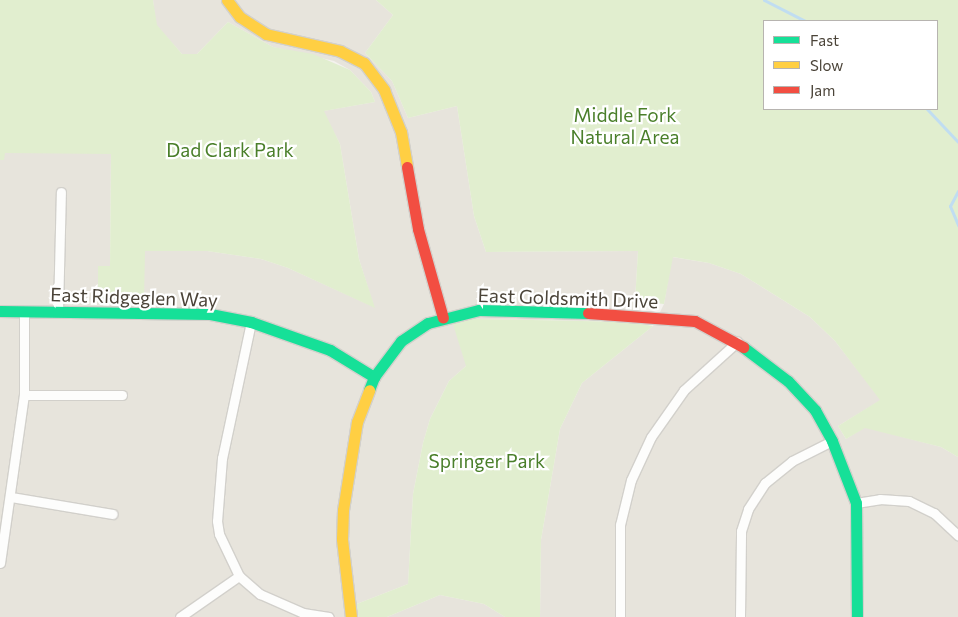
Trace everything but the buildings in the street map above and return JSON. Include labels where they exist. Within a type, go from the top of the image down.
[{"type":"street","points":[[227,0],[240,17],[266,34],[340,51],[364,63],[384,90],[401,132],[418,229],[443,318]]},
{"type":"street","points":[[58,311],[61,192]]},
{"type":"street","name":"East Goldsmith Drive","points":[[350,617],[343,548],[343,510],[358,422],[374,377],[401,341],[443,318],[479,310],[644,316],[695,321],[737,342],[788,381],[815,410],[832,441],[856,502]]},
{"type":"street","name":"East Ridgeglen Way","points":[[0,311],[210,314],[251,322],[330,350],[374,377]]},
{"type":"street","points":[[0,563],[11,497],[24,395],[24,312]]},
{"type":"street","points":[[251,322],[219,481],[219,534],[239,576],[280,605],[329,617]]},
{"type":"street","points":[[620,617],[620,525],[631,480],[651,437],[684,390],[737,342]]},
{"type":"street","points":[[24,395],[122,395]]},
{"type":"street","points":[[740,617],[741,531],[748,509],[765,482],[792,461],[832,441]]},
{"type":"street","points":[[11,497],[113,514]]},
{"type":"street","points":[[857,617],[856,502],[880,498],[909,501],[934,513],[958,535]]},
{"type":"street","points":[[180,617],[239,576]]},
{"type":"shaded area","points":[[153,0],[376,0],[393,15],[365,53],[392,81],[408,118],[457,106],[474,216],[486,252],[638,251],[635,301],[630,322],[477,319],[466,366],[449,381],[430,419],[423,443],[413,494],[408,584],[354,605],[359,617],[0,617],[0,160],[4,160],[4,153],[111,153],[110,266],[98,298],[145,251],[207,251],[261,259],[288,268],[374,307],[359,259],[340,144],[323,111],[375,102],[371,92],[350,70],[334,61],[273,47],[228,22],[197,54],[182,54],[156,25]]},
{"type":"shaded area","points":[[672,257],[709,263],[741,274],[810,317],[835,341],[881,400],[838,426],[846,439],[865,427],[941,447],[958,457],[958,617],[540,617],[541,540],[560,429],[582,383],[653,326],[664,304]]},
{"type":"shaded area","points":[[440,595],[484,604],[505,617],[387,617]]},
{"type":"green space","name":"Dad Clark Park","points":[[0,0],[153,0],[157,25],[182,54],[197,54],[228,22],[273,47],[313,54],[350,70],[371,92],[375,102],[324,111],[340,144],[359,259],[375,308],[288,268],[261,259],[207,251],[145,251],[144,299],[98,298],[98,266],[110,266],[111,154],[5,153],[4,160],[0,160]]},
{"type":"green space","name":"Middle Fork Natural Area","points":[[376,0],[958,0],[958,457],[941,447],[865,428],[846,439],[838,426],[880,400],[835,341],[810,317],[741,274],[709,263],[673,257],[664,304],[635,301],[638,251],[486,252],[474,216],[457,106],[408,118],[392,81],[365,53],[393,15]]},
{"type":"green space","name":"Springer Park","points":[[477,319],[630,322],[653,326],[582,383],[560,429],[541,540],[540,617],[505,617],[484,604],[440,595],[387,617],[359,617],[354,605],[408,584],[413,494],[423,443],[430,419],[449,381],[466,366],[452,321]]},
{"type":"waterway","points":[[764,0],[803,20]]},
{"type":"waterway","points":[[928,110],[958,142]]},
{"type":"waterway","points":[[958,191],[950,206],[958,225]]},
{"type":"traffic: fast","points":[[369,390],[374,377],[401,341],[428,323],[479,310],[588,313]]},
{"type":"traffic: fast","points":[[0,311],[210,314],[251,322],[330,350],[374,377]]},
{"type":"traffic: fast","points":[[743,347],[788,381],[815,410],[832,441],[856,503],[857,617]]},
{"type":"traffic: slow","points":[[227,0],[240,17],[266,34],[340,51],[364,63],[384,90],[401,132],[407,167]]},
{"type":"traffic: slow","points":[[351,617],[342,539],[343,510],[357,422],[369,390]]},
{"type":"traffic: jam","points":[[407,167],[418,229],[443,318]]},
{"type":"traffic: jam","points":[[588,313],[695,321],[743,347]]}]
